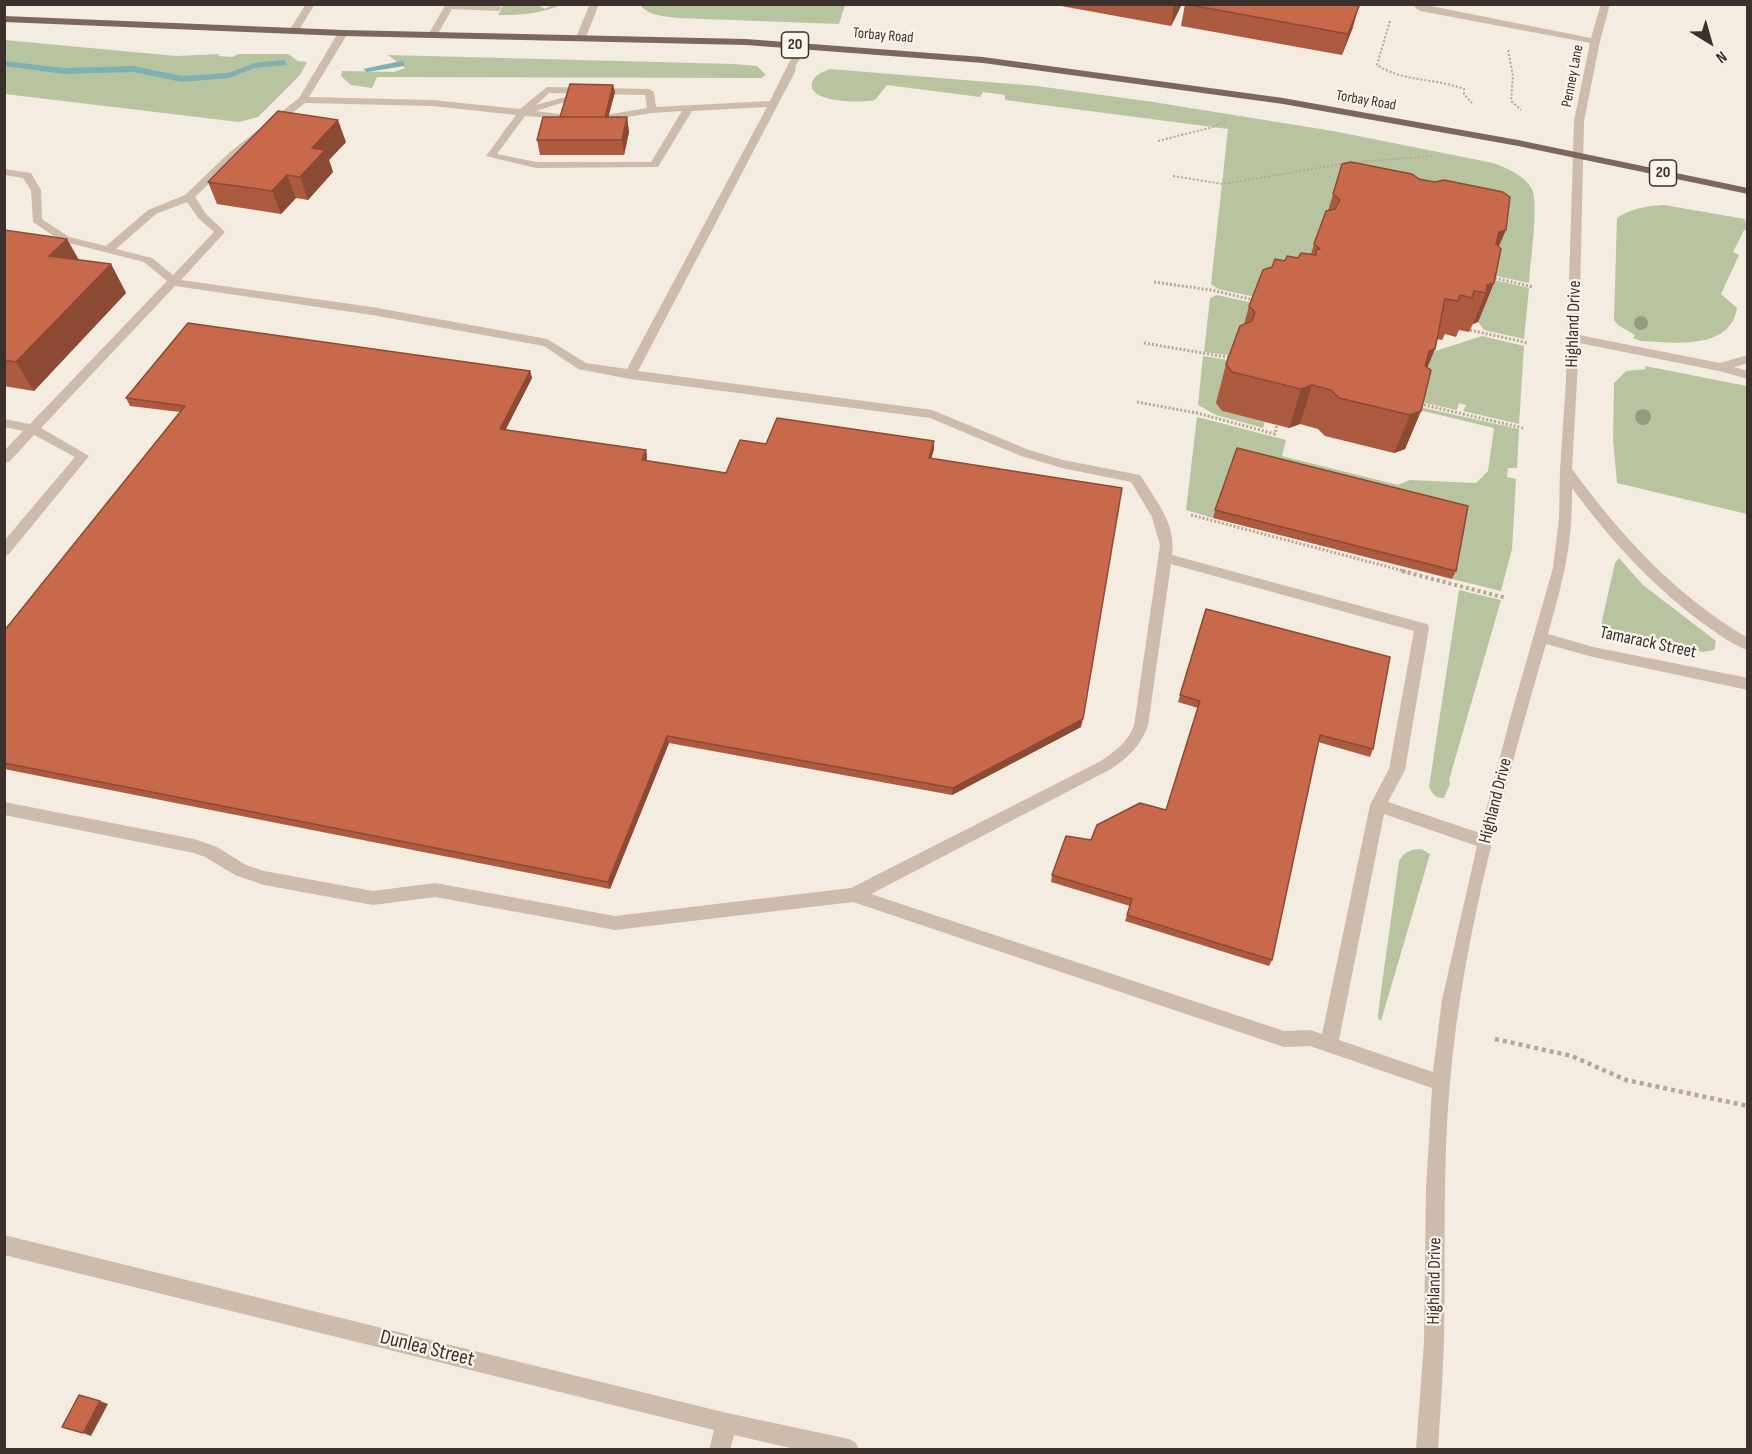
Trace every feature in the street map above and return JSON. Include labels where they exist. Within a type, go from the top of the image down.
[{"type":"main road","name":"Torbay Road","points":[[4,19],[343,33],[581,37],[804,45],[983,60],[1283,101],[1748,190]]},
{"type":"street","points":[[294,31],[310,4]]},
{"type":"street","points":[[581,37],[595,4]]},
{"type":"street","points":[[1415,4],[1420,8],[1468,19],[1595,41]]},
{"type":"street","name":"Penney Lane","points":[[1578,156],[1579,121],[1595,41],[1606,4]]},
{"type":"street","points":[[433,35],[449,6],[498,8]]},
{"type":"street","points":[[108,250],[152,212],[189,197],[234,154],[303,100],[343,33]]},
{"type":"street","points":[[630,375],[790,72],[791,65],[804,45]]},
{"type":"street","points":[[652,110],[649,92],[547,90],[524,111],[491,156],[536,165],[654,165],[689,108]]},
{"type":"street","points":[[303,100],[432,104],[524,111],[563,120]]},
{"type":"street","points":[[612,102],[652,110]]},
{"type":"street","points":[[524,111],[568,103]]},
{"type":"street","points":[[608,120],[652,110],[773,104]]},
{"type":"street","name":"Highland Drive","points":[[1427,1449],[1434,1342],[1435,1189],[1441,1083],[1451,1000],[1486,842],[1518,715],[1560,568],[1566,519],[1566,470],[1574,338],[1578,156]]},
{"type":"street","points":[[4,172],[27,175],[36,190],[37,220],[65,238],[148,260],[174,282],[372,311],[548,343],[582,366],[630,375],[932,414],[1025,453],[1062,464],[1135,478],[1155,506],[1164,526],[1166,558],[1141,726],[1136,738],[1125,752],[1079,780],[853,895],[615,923],[435,890],[373,898],[264,878],[241,870],[211,852],[194,846],[4,808]]},
{"type":"street","points":[[4,459],[220,232],[202,216],[189,197]]},
{"type":"street","points":[[1574,338],[1720,366],[1748,375]]},
{"type":"street","points":[[1720,366],[1748,359]]},
{"type":"street","points":[[4,423],[34,429],[83,456],[4,551]]},
{"type":"street","points":[[1566,470],[1599,516],[1651,572],[1708,619],[1748,645]]},
{"type":"street","points":[[1166,558],[1422,628],[1397,770],[1378,805],[1329,1044]]},
{"type":"street","name":"Tamarack Street","points":[[1541,637],[1593,652],[1748,684]]},
{"type":"street","points":[[1378,805],[1486,842]]},
{"type":"street","points":[[853,895],[1284,1039],[1310,1038],[1441,1083]]},
{"type":"street","name":"Dunlea Street","points":[[4,1245],[726,1423],[849,1449]]},
{"type":"street","points":[[719,1449],[726,1423]]},
{"type":"path","points":[[1390,21],[1377,65],[1401,76],[1452,83],[1464,89],[1464,94],[1472,103]]},
{"type":"path","points":[[1506,42],[1513,76],[1511,101],[1521,110]]},
{"type":"path","points":[[1158,141],[1213,127],[1228,120]]},
{"type":"path","points":[[1173,176],[1223,184],[1348,163],[1435,156]]},
{"type":"path","points":[[1482,275],[1533,287]]},
{"type":"path","points":[[1154,282],[1211,290],[1263,303]]},
{"type":"path","points":[[1470,330],[1528,343]]},
{"type":"path","points":[[1144,343],[1241,360]]},
{"type":"path","points":[[1137,402],[1197,413],[1275,434],[1277,424]]},
{"type":"path","points":[[1410,402],[1523,428]]},
{"type":"path","points":[[1155,506],[1506,598]]},
{"type":"path","points":[[1495,1040],[1572,1056],[1626,1080],[1748,1107]]},
{"type":"green space","points":[[500,5],[538,5],[545,9],[552,5],[561,5],[530,13],[498,15],[503,6]]},
{"type":"green space","points":[[640,5],[845,5],[839,24],[678,18],[652,13]]},
{"type":"green space","points":[[5,40],[176,56],[220,54],[218,56],[233,57],[238,54],[288,54],[298,61],[307,62],[300,75],[258,117],[239,122],[5,94]]},
{"type":"green space","points":[[388,55],[733,64],[757,66],[766,75],[761,78],[377,77],[372,88],[351,85],[341,76],[342,71],[394,72],[405,68]]},
{"type":"green space","points":[[830,69],[1037,86],[1153,102],[1333,131],[1493,163],[1520,176],[1532,189],[1535,207],[1529,283],[1328,239],[1264,299],[1218,289],[1211,284],[1228,129],[1005,100],[1005,95],[983,92],[980,97],[887,85],[875,100],[837,100],[818,95],[813,90],[812,83],[815,77]]},
{"type":"green space","points":[[1664,205],[1745,219],[1747,230],[1744,230],[1733,252],[1739,255],[1721,294],[1737,308],[1733,322],[1713,337],[1684,343],[1641,341],[1633,338],[1635,335],[1614,320],[1617,218],[1639,208]]},
{"type":"green space","points":[[1481,277],[1529,288],[1524,339],[1484,330],[1478,322],[1485,288]]},
{"type":"green space","points":[[1217,295],[1262,305],[1242,357],[1204,352],[1210,298]]},
{"type":"green space","points":[[1482,336],[1524,346],[1519,424],[1463,411],[1466,405],[1459,403],[1457,410],[1411,400],[1426,354]]},
{"type":"green space","points":[[1203,356],[1240,362],[1222,411],[1265,422],[1263,428],[1216,415],[1198,405]]},
{"type":"green space","points":[[1645,366],[1747,386],[1747,514],[1617,483],[1613,440],[1614,383],[1626,371],[1646,369]]},
{"type":"green space","points":[[1410,405],[1519,429],[1517,468],[1508,468],[1507,477],[1516,479],[1512,549],[1501,591],[1452,579],[1235,456],[1213,518],[1186,510],[1197,417],[1286,440],[1282,456],[1398,485],[1410,480],[1476,483],[1488,471],[1494,428],[1415,409]]},
{"type":"green space","points":[[1619,558],[1643,585],[1716,641],[1714,650],[1703,652],[1603,628],[1601,625],[1615,563]]},
{"type":"green space","points":[[1459,590],[1501,600],[1449,780],[1450,784],[1444,798],[1439,798],[1429,787]]},
{"type":"green space","points":[[1421,849],[1430,854],[1381,1021],[1378,1018],[1379,1006],[1399,861],[1408,852]]},
{"type":"building","points":[[1185,4],[1351,4],[1359,6],[1348,34]]},
{"type":"building","points":[[570,84],[613,85],[605,117],[560,117]]},
{"type":"building","points":[[278,111],[338,120],[312,148],[325,150],[300,177],[287,175],[272,191],[208,182]]},
{"type":"building","points":[[543,117],[627,117],[622,140],[537,140]]},
{"type":"building","points":[[1351,162],[1412,174],[1419,179],[1435,182],[1444,180],[1503,192],[1510,197],[1506,230],[1499,232],[1496,244],[1501,249],[1494,283],[1487,285],[1486,293],[1474,291],[1472,298],[1460,295],[1458,301],[1445,299],[1435,349],[1429,351],[1425,366],[1431,370],[1421,411],[1410,415],[1339,398],[1331,390],[1312,385],[1301,389],[1232,372],[1226,364],[1240,326],[1252,321],[1255,312],[1249,306],[1263,270],[1272,267],[1275,259],[1285,261],[1287,256],[1298,258],[1301,253],[1316,255],[1316,250],[1320,249],[1314,244],[1326,211],[1335,209],[1340,200],[1333,194],[1342,164]]},
{"type":"building","points":[[4,230],[67,239],[49,256],[111,264],[16,362],[4,360]]},
{"type":"building","points":[[188,323],[530,371],[500,429],[646,450],[642,460],[726,473],[740,440],[766,444],[777,418],[934,441],[929,458],[1122,488],[1083,719],[953,788],[667,736],[608,882],[4,763],[4,631],[185,406],[126,398]]},
{"type":"building","points":[[1237,448],[1468,506],[1456,571],[1215,510]]},
{"type":"building","points":[[1206,609],[1390,657],[1373,749],[1320,735],[1272,960],[1127,915],[1132,899],[1052,875],[1066,836],[1091,840],[1097,825],[1140,803],[1166,810],[1200,701],[1180,695]]},
{"type":"building","points":[[79,1395],[100,1401],[83,1433],[62,1427]]},
{"type":"waterway","points":[[4,63],[64,71],[133,69],[182,79],[229,75],[254,66],[283,63]]},
{"type":"waterway","points":[[367,69],[401,64]]}]
